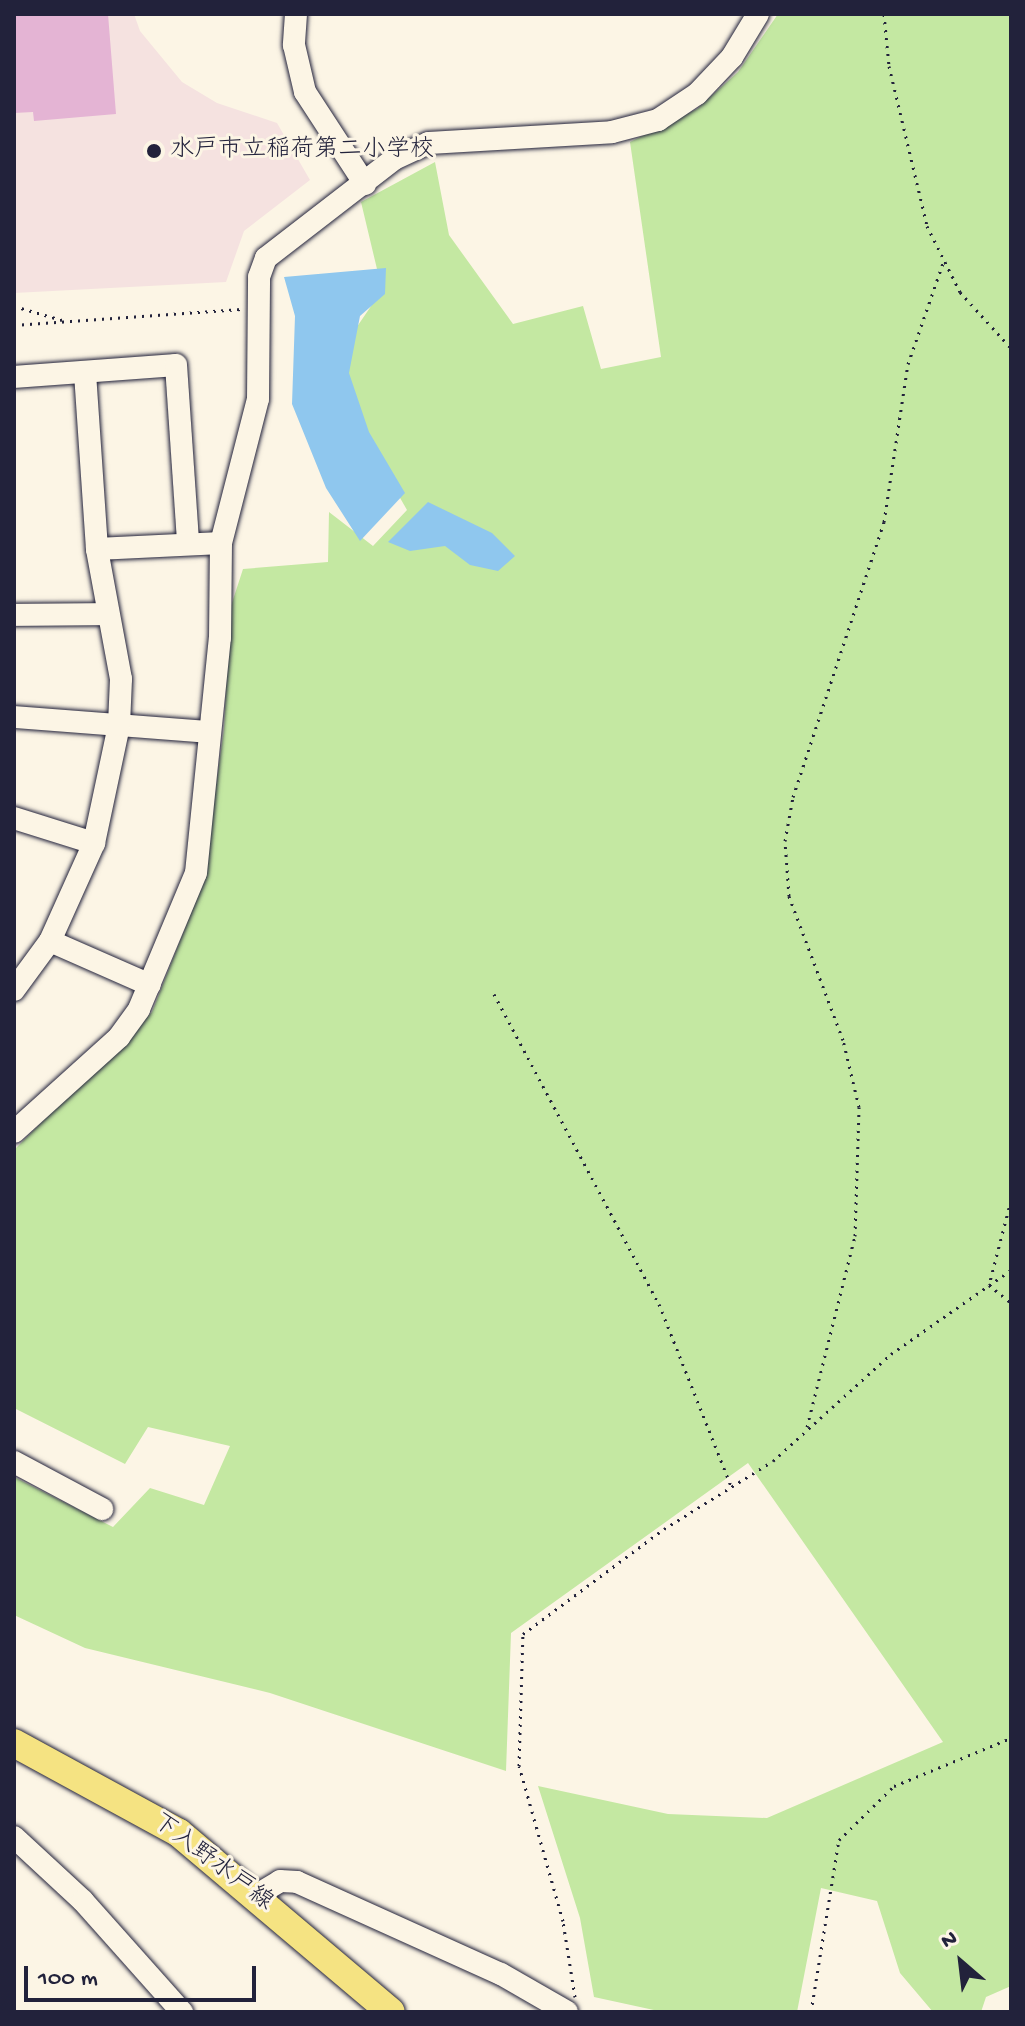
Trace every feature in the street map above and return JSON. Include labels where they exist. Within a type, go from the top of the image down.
[{"type":"main road","name":"下入野水戸線","points":[[14,1743],[148,1814],[257,1895],[391,2012]]},
{"type":"street","points":[[296,14],[295,55],[305,92],[365,184]]},
{"type":"street","points":[[14,1132],[119,1037],[150,985],[196,873],[220,638],[221,543],[258,399],[266,258],[394,159],[429,143],[612,132],[658,120],[697,94],[732,57],[758,14]]},
{"type":"street","points":[[14,377],[176,365],[188,542]]},
{"type":"street","points":[[14,990],[50,941],[94,843],[119,725],[121,679],[97,549],[85,372]]},
{"type":"street","points":[[97,549],[188,542],[221,543]]},
{"type":"street","points":[[14,615],[108,614]]},
{"type":"street","points":[[14,717],[209,732]]},
{"type":"street","points":[[14,818],[94,843]]},
{"type":"street","points":[[50,941],[150,985]]},
{"type":"street","points":[[14,1462],[102,1509]]},
{"type":"street","points":[[14,1837],[83,1901],[182,2012]]},
{"type":"street","points":[[257,1895],[280,1881],[297,1882],[501,1974],[567,2012]]},
{"type":"path","points":[[884,14],[889,66],[927,226],[960,292],[1011,348]]},
{"type":"path","points":[[807,1427],[855,1236],[859,1107],[843,1040],[789,896],[785,841],[793,797],[884,522],[908,364],[943,263]]},
{"type":"path","points":[[14,306],[66,322]]},
{"type":"path","points":[[14,325],[261,307]]},
{"type":"path","points":[[494,994],[659,1304],[731,1486]]},
{"type":"path","points":[[989,1285],[1011,1200]]},
{"type":"path","points":[[578,2012],[563,1921],[519,1766],[523,1634],[731,1486],[773,1461],[891,1354],[1011,1270]]},
{"type":"path","points":[[989,1285],[1011,1303]]},
{"type":"path","points":[[811,2012],[839,1840],[863,1810],[894,1786],[1011,1738]]},
{"type":"shaded area","name":"水戸市立稲荷第二小学校","points":[[14,14],[134,14],[140,31],[182,82],[217,103],[277,123],[310,180],[244,231],[226,282],[14,293]]},
{"type":"green space","points":[[778,14],[1011,14],[1011,1986],[986,1997],[981,2012],[933,2012],[900,1973],[877,1901],[821,1888],[797,2012],[663,2012],[594,1997],[580,1918],[538,1786],[668,1814],[767,1818],[943,1742],[748,1463],[511,1633],[506,1771],[270,1693],[85,1648],[14,1615],[14,1477],[113,1527],[150,1488],[204,1505],[230,1446],[148,1427],[125,1464],[14,1408],[14,1150],[152,1012],[202,885],[224,729],[230,609],[243,569],[328,562],[329,512],[373,546],[407,510],[341,395],[350,337],[382,290],[361,202],[435,162],[449,235],[513,324],[583,306],[601,369],[661,357],[630,142],[697,109],[738,72]]},
{"type":"water","points":[[386,268],[385,294],[360,316],[349,373],[369,432],[405,493],[360,541],[326,488],[292,404],[295,316],[284,277]]},
{"type":"water","points":[[428,502],[492,533],[515,556],[498,571],[470,565],[445,546],[410,551],[388,542]]},
{"type":"building","points":[[14,14],[108,14],[116,114],[34,121],[33,112],[14,113]]},
{"type":"place","name":"水戸市立稲荷第二小学校","points":[[154,151]]}]
